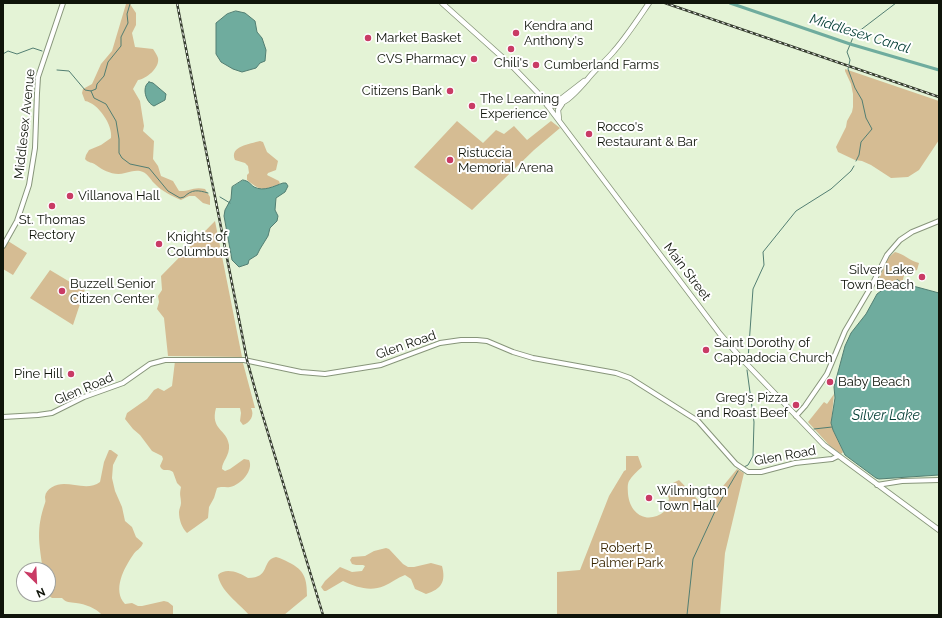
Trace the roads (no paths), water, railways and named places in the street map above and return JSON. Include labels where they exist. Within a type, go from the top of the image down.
[{"type":"main road","name":"Main Street","points":[[442,3],[511,65],[547,105],[720,334],[740,357],[820,441],[838,456],[939,530]]},
{"type":"main road","points":[[560,122],[558,110],[618,46],[649,3]]},
{"type":"main road","points":[[547,105],[562,98],[587,79]]},
{"type":"main road","points":[[547,105],[554,106],[566,100]]},
{"type":"street","name":"Middlesex Avenue","points":[[3,246],[17,221],[29,185],[35,148],[38,77],[63,3]]},
{"type":"street","points":[[796,416],[805,406],[826,375],[845,331],[871,287],[887,255],[900,240],[912,232],[939,222]]},
{"type":"street","name":"Glen Road","points":[[3,417],[52,413],[84,397],[119,385],[150,364],[165,360],[241,360],[316,374],[387,364],[440,343],[461,340],[477,340],[487,341],[528,357],[616,373],[630,378],[698,421],[736,464],[748,472],[764,472],[795,463],[830,459],[838,456]]},
{"type":"street","points":[[877,485],[902,481],[939,480]]},
{"type":"water","points":[[236,11],[245,13],[255,21],[257,32],[262,38],[266,50],[265,61],[260,63],[256,68],[242,72],[221,62],[216,54],[216,23],[227,14]]},
{"type":"water","points":[[149,82],[153,83],[166,94],[165,100],[154,106],[149,102],[145,91],[145,87]]},
{"type":"water","points":[[243,180],[254,187],[261,189],[283,183],[286,183],[288,186],[285,192],[276,198],[275,210],[278,216],[277,221],[270,228],[268,236],[257,255],[249,260],[248,264],[239,267],[232,260],[224,216],[225,210],[231,199],[232,187]]},
{"type":"water","name":"Silver Lake","points":[[898,280],[902,283],[939,293],[939,475],[879,479],[845,455],[831,423],[835,398],[834,387],[845,346],[851,333],[866,314],[877,294]]},
{"type":"waterway","name":"Middlesex Canal","points":[[730,3],[850,44],[939,70]]},
{"type":"waterway","points":[[856,161],[859,155],[861,142],[872,129],[866,118],[862,100],[855,88],[848,69],[850,60],[847,52],[854,35],[896,3]]},
{"type":"waterway","points":[[57,70],[69,71],[85,90],[91,91],[96,89],[97,84],[104,76],[108,62],[121,46],[121,37],[128,23],[127,14],[130,4]]},
{"type":"waterway","points":[[3,54],[8,51],[17,54],[33,48],[42,51]]},
{"type":"waterway","points":[[91,91],[94,98],[106,104],[116,121],[119,139],[119,153],[122,158],[130,164],[149,168],[168,191],[180,198],[195,191],[208,193]]},
{"type":"waterway","points":[[748,359],[753,289],[764,265],[763,252],[796,211],[831,189],[851,171],[854,166]]},
{"type":"waterway","points":[[220,197],[230,203]]},
{"type":"waterway","points":[[744,467],[748,465],[753,456],[754,422],[747,370]]},
{"type":"waterway","points":[[814,429],[832,427]]},
{"type":"waterway","points":[[687,615],[693,559],[717,507],[738,471]]},
{"type":"railway","points":[[177,3],[247,360],[323,615]]},
{"type":"railway","points":[[665,3],[939,97]]},
{"type":"place","name":"Kendra and Anthony's","points":[[516,33]]},
{"type":"place","name":"Market Basket","points":[[368,38]]},
{"type":"place","name":"Chili's","points":[[511,49]]},
{"type":"place","name":"CVS Pharmacy","points":[[474,59]]},
{"type":"place","name":"Cumberland Farms","points":[[536,65]]},
{"type":"place","name":"Citizens Bank","points":[[450,91]]},
{"type":"place","name":"The Learning Experience","points":[[472,106]]},
{"type":"place","name":"Rocco's Restaurant & Bar","points":[[589,134]]},
{"type":"place","name":"Ristuccia Memorial Arena","points":[[450,160]]},
{"type":"place","name":"Villanova Hall","points":[[70,196]]},
{"type":"place","name":"St. Thomas Rectory","points":[[52,206]]},
{"type":"place","name":"Knights of Columbus","points":[[159,244]]},
{"type":"place","name":"Silver Lake Town Beach","points":[[922,277]]},
{"type":"place","name":"Buzzell Senior Citizen Center","points":[[62,291]]},
{"type":"place","name":"Saint Dorothy of Cappadocia Church","points":[[706,350]]},
{"type":"place","name":"Pine Hill","points":[[71,374]]},
{"type":"place","name":"Baby Beach","points":[[830,382]]},
{"type":"place","name":"Greg's Pizza and Roast Beef","points":[[796,405]]},
{"type":"place","name":"Wilmington Town Hall","points":[[649,498]]},
{"type":"park label","name":"Robert P. Palmer Park","points":[[627,556]]}]
